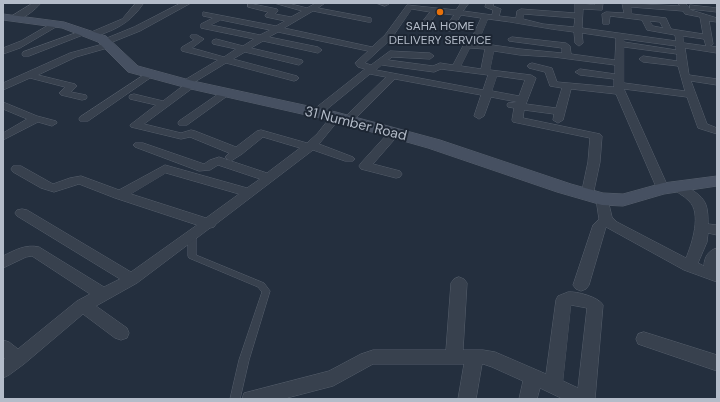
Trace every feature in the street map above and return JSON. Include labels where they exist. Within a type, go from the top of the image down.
[{"type":"main road","name":"31 Number Road","points":[[9,17],[57,24],[97,39],[133,69],[188,84],[342,118],[451,149],[602,199],[623,200],[663,190],[717,181]]},
{"type":"street","points":[[9,17],[32,8],[37,3]]},
{"type":"street","points":[[26,54],[137,29],[187,3]]},
{"type":"street","points":[[278,3],[368,20]]},
{"type":"street","points":[[238,152],[191,133],[181,136],[135,124],[164,104],[188,84],[321,3]]},
{"type":"street","points":[[448,29],[465,3]]},
{"type":"street","points":[[490,3],[489,7],[497,9],[495,18]]},
{"type":"street","points":[[510,51],[515,28],[521,11],[599,8],[599,3]]},
{"type":"street","points":[[3,87],[81,52],[97,39],[123,23],[136,10],[139,4]]},
{"type":"street","points":[[628,15],[626,4],[711,7]]},
{"type":"street","points":[[251,5],[274,11],[269,15],[294,20],[318,29]]},
{"type":"street","points":[[567,56],[566,46],[515,28],[495,18],[435,10],[422,6],[410,7],[388,37],[360,63],[362,65],[373,67],[434,69],[440,66],[531,78],[517,120],[596,136],[594,162],[587,195]]},
{"type":"street","points":[[683,6],[688,12],[704,15],[705,18],[717,20]]},
{"type":"street","points":[[579,8],[579,43]]},
{"type":"street","points":[[425,23],[435,10]]},
{"type":"street","points":[[206,14],[375,50]]},
{"type":"street","points":[[606,22],[606,14],[628,15],[664,20],[667,31]]},
{"type":"street","points":[[220,17],[204,26],[318,50]]},
{"type":"street","points":[[473,44],[485,17]]},
{"type":"street","points":[[294,20],[314,18]]},
{"type":"street","points":[[645,18],[649,28],[652,29],[707,37]]},
{"type":"street","points":[[705,18],[709,44],[717,45]]},
{"type":"street","points":[[515,28],[534,23],[542,26],[606,33],[619,39],[681,48],[717,50]]},
{"type":"street","points":[[3,52],[24,43],[40,32],[57,24]]},
{"type":"street","points":[[606,33],[607,28],[650,33],[652,33],[652,29]]},
{"type":"street","points":[[679,33],[682,64],[685,77],[702,126],[717,131]]},
{"type":"street","points":[[194,37],[200,40],[185,49],[294,78]]},
{"type":"street","points":[[619,39],[620,87],[663,190]]},
{"type":"street","points":[[216,42],[299,62]]},
{"type":"street","points":[[456,68],[467,46],[473,44],[510,51],[567,56],[619,63]]},
{"type":"street","points":[[70,45],[81,52]]},
{"type":"street","points":[[479,116],[486,97],[490,48]]},
{"type":"street","points":[[317,112],[392,53],[430,56]]},
{"type":"street","points":[[643,59],[682,64]]},
{"type":"street","points":[[532,66],[548,69],[553,84],[567,86],[620,87],[692,99]]},
{"type":"street","points":[[373,67],[392,77],[458,93],[522,103],[560,112]]},
{"type":"street","points":[[580,72],[620,87]]},
{"type":"street","points":[[84,119],[150,74]]},
{"type":"street","points":[[28,75],[72,86],[64,93],[82,97]]},
{"type":"street","points":[[3,370],[83,305],[132,279],[209,224],[310,146],[392,77]]},
{"type":"street","points":[[458,93],[467,77]]},
{"type":"street","points":[[685,77],[717,82]]},
{"type":"street","points":[[556,128],[567,86]]},
{"type":"street","points":[[183,123],[227,92]]},
{"type":"street","points":[[134,97],[164,104]]},
{"type":"street","points":[[3,105],[36,119],[52,123]]},
{"type":"street","points":[[3,137],[36,119]]},
{"type":"street","points":[[225,163],[261,133],[310,146],[349,159]]},
{"type":"street","points":[[394,133],[365,166],[396,174]]},
{"type":"street","points":[[139,145],[203,168],[208,168],[216,160],[269,178]]},
{"type":"street","points":[[120,195],[165,168],[249,193]]},
{"type":"street","points":[[17,169],[50,188],[79,180],[209,224]]},
{"type":"street","points":[[678,187],[700,205],[702,228],[700,242],[689,266]]},
{"type":"street","points":[[602,199],[606,221]]},
{"type":"street","points":[[22,213],[132,279]]},
{"type":"street","points":[[606,221],[689,266],[715,276]]},
{"type":"street","points":[[581,285],[600,226],[606,221]]},
{"type":"street","points":[[702,228],[717,230]]},
{"type":"street","points":[[3,263],[23,252],[34,250],[103,294]]},
{"type":"street","points":[[715,276],[711,262],[713,256],[717,253]]},
{"type":"street","points":[[454,357],[459,283]]},
{"type":"street","points":[[553,386],[564,300],[569,298],[592,303],[595,305],[586,399]]},
{"type":"street","points":[[83,305],[121,333]]},
{"type":"street","points":[[644,339],[717,363]]},
{"type":"street","points":[[3,347],[18,359]]},
{"type":"street","points":[[251,399],[332,378],[373,357],[454,357],[496,360],[582,399]]},
{"type":"street","points":[[467,399],[474,358]]},
{"type":"street","points":[[528,399],[533,377]]},
{"type":"lane","points":[[192,236],[192,256],[261,285],[266,291],[244,360],[235,399]]},
{"type":"place","name":"SAHA HOME DELIVERY SERVICE","points":[[440,12]]}]
